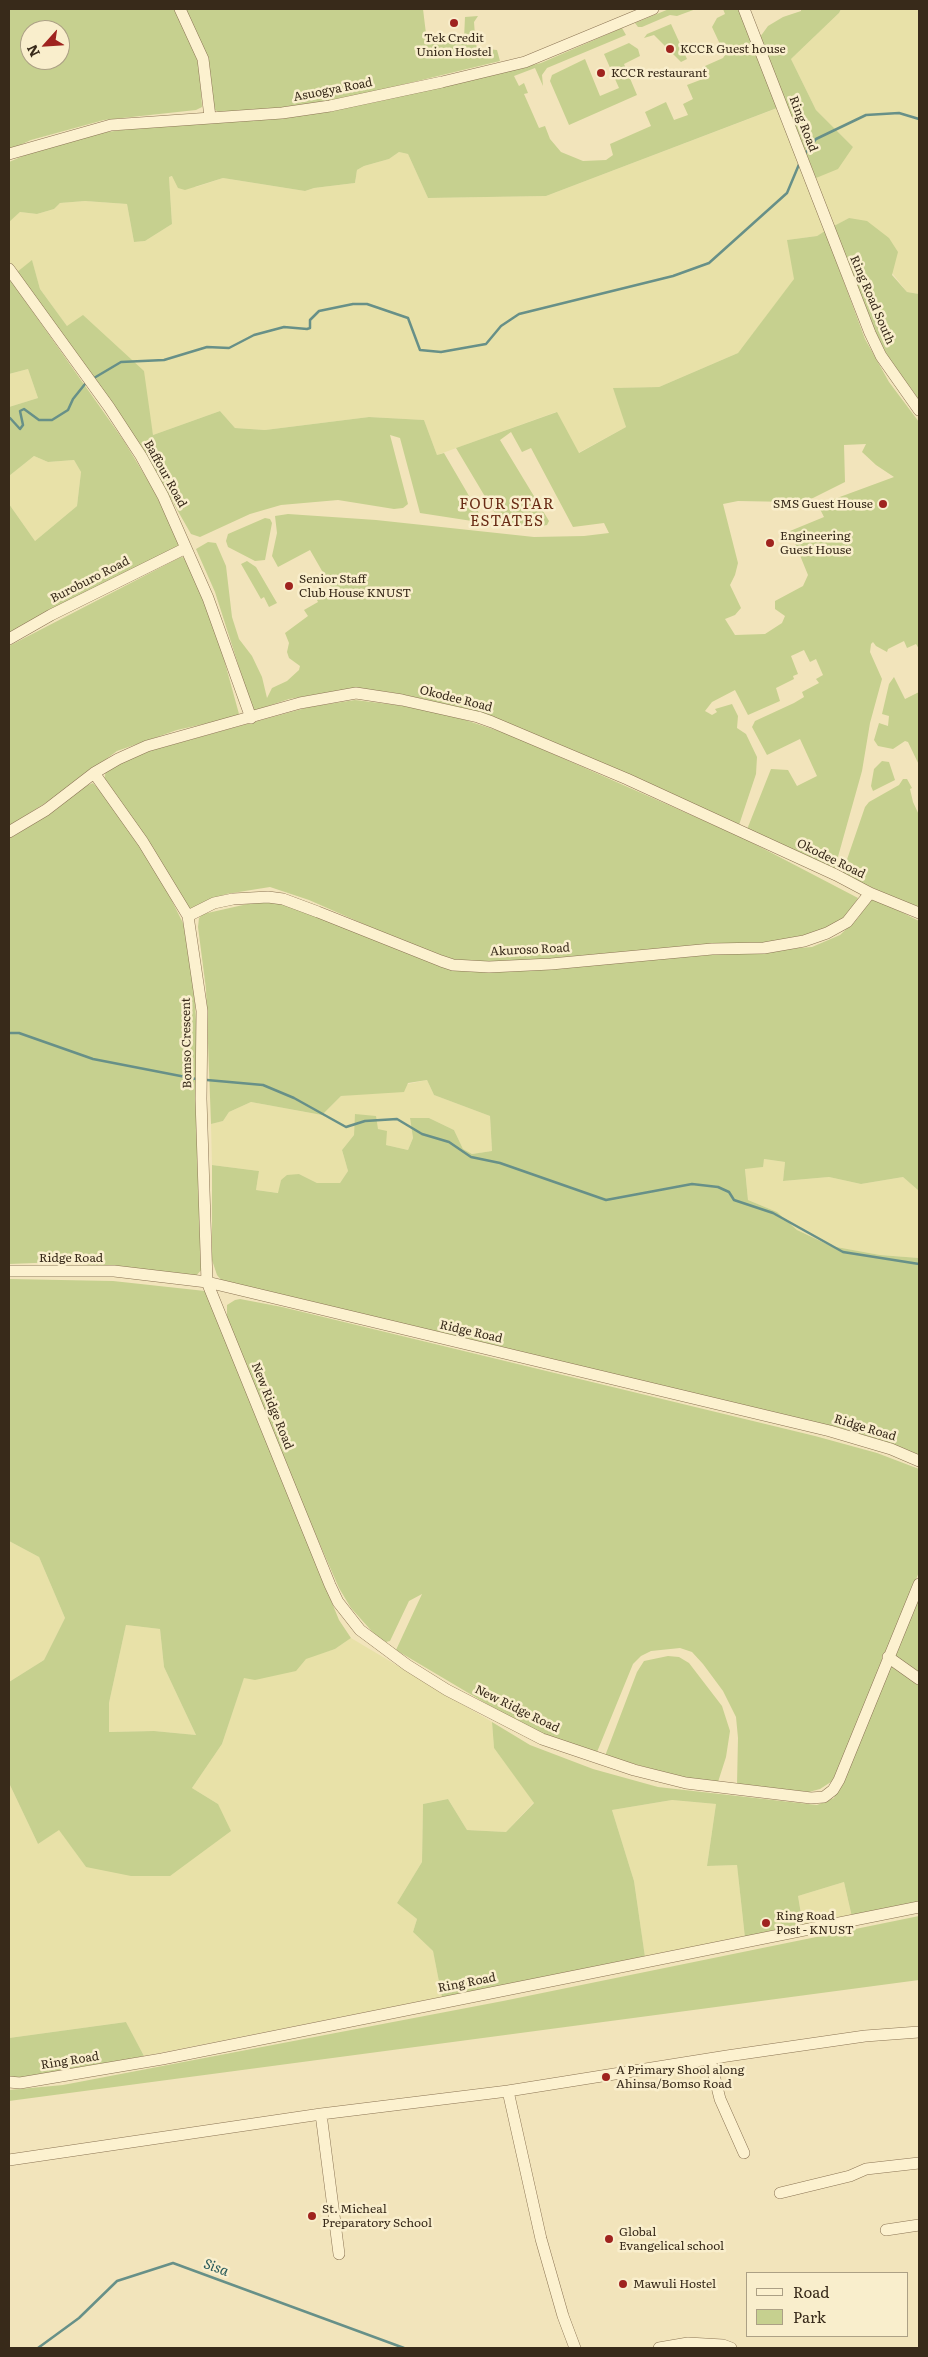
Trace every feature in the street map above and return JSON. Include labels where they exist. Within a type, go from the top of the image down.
[{"type":"street","points":[[180,9],[203,59],[210,117]]},
{"type":"street","name":"Asuogya Road","points":[[9,154],[37,144],[111,125],[282,113],[330,106],[525,62],[653,9]]},
{"type":"street","name":"Ring Road","points":[[744,9],[836,249]]},
{"type":"street","name":"Ring Road South","points":[[836,249],[881,356],[919,410]]},
{"type":"street","name":"Baffour Road","points":[[9,269],[109,407],[164,496],[208,598],[251,718]]},
{"type":"street","name":"Buroburo Road","points":[[9,639],[59,611],[186,548]]},
{"type":"street","name":"Okodee Road","points":[[9,832],[46,810],[94,774],[147,746],[300,703],[356,693],[402,700],[478,717],[627,779],[836,875],[870,893],[919,913]]},
{"type":"street","name":"Bomso Crescent","points":[[94,774],[143,842],[188,916],[202,1011],[201,1108],[207,1282]]},
{"type":"street","name":"Akuroso Road","points":[[188,916],[214,903],[268,897],[318,912],[447,963],[489,967],[551,964],[694,951],[764,948],[804,941],[827,933],[847,922],[870,893]]},
{"type":"street","name":"Ridge Road","points":[[9,1271],[114,1271],[207,1282],[830,1431],[891,1449],[919,1461]]},
{"type":"street","name":"New Ridge Road","points":[[207,1282],[338,1602],[350,1619],[371,1640],[448,1690],[542,1739],[634,1770],[686,1783],[811,1798],[824,1797],[833,1790],[839,1780],[919,1584]]},
{"type":"street","points":[[888,1658],[919,1679]]},
{"type":"street","name":"Ring Road","points":[[15,2082],[162,2059],[408,2008],[919,1907]]},
{"type":"street","points":[[9,2160],[321,2114],[508,2091],[710,2058],[866,2036],[919,2032]]},
{"type":"street","points":[[710,2058],[720,2099],[744,2153]]},
{"type":"street","points":[[508,2091],[541,2238],[563,2316],[575,2348]]},
{"type":"street","points":[[321,2114],[339,2254]]},
{"type":"street","points":[[780,2193],[834,2180],[866,2169],[919,2163]]},
{"type":"street","points":[[886,2230],[919,2225]]},
{"type":"street","points":[[659,2348],[688,2343],[723,2345],[731,2348]]},
{"type":"shaded area","points":[[841,9],[919,9],[919,294],[907,292],[849,218],[817,236],[788,240],[795,279],[738,353],[659,387],[614,388],[626,427],[578,453],[556,412],[437,455],[424,420],[369,417],[265,430],[235,428],[220,411],[153,435],[148,411],[67,326],[40,289],[32,261],[17,272],[9,261],[10,220],[20,212],[37,214],[54,209],[60,203],[85,201],[127,204],[134,242],[145,241],[172,224],[169,177],[173,176],[196,187],[223,178],[305,191],[314,188],[355,183],[357,170],[364,166],[389,159],[399,152],[408,154],[428,198],[546,196],[788,104],[816,177],[853,147],[816,110],[791,59]]},
{"type":"shaded area","points":[[28,369],[38,398],[9,407],[9,374]]},
{"type":"shaded area","points":[[34,456],[48,462],[74,460],[81,472],[77,506],[35,541],[9,504],[9,476]]},
{"type":"shaded area","points":[[427,1080],[434,1095],[490,1116],[492,1151],[472,1154],[463,1149],[454,1130],[429,1118],[410,1118],[413,1138],[408,1150],[386,1145],[378,1129],[356,1114],[354,1135],[342,1150],[348,1171],[340,1183],[317,1183],[299,1174],[281,1180],[279,1193],[256,1190],[259,1171],[212,1165],[211,1124],[223,1121],[229,1112],[251,1102],[322,1115],[341,1096],[361,1094]]},
{"type":"shaded area","points":[[764,1159],[785,1162],[783,1181],[829,1177],[861,1184],[903,1177],[919,1191],[919,1258],[880,1255],[831,1246],[797,1230],[777,1212],[748,1200],[745,1168],[762,1167]]},
{"type":"shaded area","points":[[9,1541],[39,1557],[65,1618],[44,1660],[9,1682]]},
{"type":"shaded area","points":[[126,1625],[160,1629],[164,1667],[196,1735],[154,1731],[109,1732],[109,1703]]},
{"type":"shaded area","points":[[351,1638],[492,1722],[494,1748],[534,1802],[506,1832],[467,1830],[448,1799],[423,1804],[422,1862],[397,1903],[417,1919],[413,1932],[433,1951],[442,1997],[144,2056],[126,2022],[9,2038],[9,1783],[38,1844],[59,1829],[86,1867],[218,1804],[192,1788],[222,1744],[244,1677],[335,1649]]},
{"type":"shaded area","points":[[672,1800],[716,1804],[707,1866],[737,1865],[745,1938],[645,1957],[634,1881],[612,1810]]},
{"type":"shaded area","points":[[844,1882],[852,1917],[803,1926],[798,1896]]},
{"type":"green space","points":[[9,9],[175,9],[199,61],[202,107],[196,110],[104,120],[31,140],[9,150]]},
{"type":"green space","points":[[184,9],[423,9],[427,42],[464,39],[465,17],[478,16],[474,22],[475,36],[467,37],[467,45],[476,44],[477,48],[497,50],[500,61],[339,100],[263,110],[219,112],[215,110]]},
{"type":"green space","points":[[669,9],[696,9],[677,16],[670,15],[642,27],[638,27],[635,23]]},
{"type":"green space","points":[[723,9],[739,9],[777,108],[546,196],[428,198],[408,154],[399,152],[389,159],[364,166],[357,170],[355,183],[314,188],[305,191],[223,178],[185,190],[178,188],[172,176],[169,177],[172,224],[145,241],[134,242],[127,204],[85,201],[60,203],[54,209],[37,214],[20,212],[9,222],[9,162],[35,151],[100,133],[166,124],[314,114],[376,102],[541,63],[622,28],[626,35],[547,68],[542,75],[543,86],[535,68],[514,76],[519,86],[524,83],[528,93],[524,94],[539,128],[545,126],[550,139],[561,152],[583,161],[606,160],[613,155],[610,144],[651,126],[645,112],[666,102],[674,120],[688,115],[683,104],[693,99],[687,85],[708,77],[705,66],[723,58],[725,55],[712,27],[717,18],[725,14]]},
{"type":"green space","points":[[801,9],[841,9],[791,59],[816,110],[853,147],[838,169],[816,178],[760,37],[768,26],[783,17],[801,11]]},
{"type":"green space","points":[[671,24],[687,59],[681,62],[654,35],[644,38],[647,34]]},
{"type":"green space","points":[[629,43],[638,49],[640,56],[624,64],[637,95],[569,125],[550,81],[552,75],[585,59],[600,96],[619,88],[604,54]]},
{"type":"green space","points":[[849,218],[867,221],[889,238],[898,252],[892,275],[907,292],[919,294],[919,400],[887,355],[871,323],[834,226]]},
{"type":"green space","points":[[825,231],[865,339],[889,382],[919,422],[919,649],[916,644],[907,648],[904,641],[888,649],[887,652],[876,646],[873,642],[871,644],[870,652],[882,679],[870,723],[862,771],[834,871],[746,832],[771,769],[788,770],[797,786],[817,776],[800,739],[767,755],[752,727],[755,721],[804,697],[802,692],[819,683],[816,679],[823,675],[816,659],[810,662],[804,650],[791,656],[798,674],[793,676],[794,679],[776,688],[780,701],[748,715],[735,690],[712,702],[705,711],[712,715],[717,712],[715,709],[732,704],[738,716],[737,728],[746,734],[757,757],[756,774],[739,825],[486,714],[414,697],[389,692],[348,689],[289,699],[253,711],[215,592],[196,549],[208,542],[216,543],[226,566],[232,617],[239,639],[252,656],[262,677],[267,698],[272,688],[287,681],[299,670],[300,666],[289,658],[287,652],[289,643],[285,633],[308,616],[304,610],[333,590],[310,550],[278,567],[272,556],[277,533],[275,516],[288,514],[376,520],[534,537],[584,536],[609,533],[604,523],[573,527],[531,448],[522,452],[511,432],[500,440],[549,521],[547,525],[542,526],[502,525],[456,448],[557,412],[579,453],[626,427],[613,388],[659,387],[738,353],[794,279],[787,240],[817,236]],"holes":[[[866,444],[862,452],[876,465],[894,477],[818,505],[824,517],[790,531],[808,575],[803,586],[775,601],[775,609],[785,616],[782,623],[765,634],[735,635],[725,619],[735,615],[741,608],[730,585],[738,563],[723,504],[738,501],[793,502],[813,498],[845,482],[844,445]]]},
{"type":"green space","points":[[32,260],[40,289],[67,326],[83,315],[144,371],[153,435],[220,411],[235,428],[265,430],[369,417],[424,420],[437,455],[444,453],[479,513],[477,520],[472,521],[420,513],[400,438],[390,435],[408,504],[403,508],[394,509],[338,500],[281,505],[250,514],[200,537],[191,534],[147,457],[17,272]]},
{"type":"green space","points":[[9,278],[124,441],[153,489],[180,542],[177,547],[119,575],[9,634],[9,504],[35,541],[77,506],[81,472],[74,460],[48,462],[34,456],[9,476],[9,407],[38,398],[28,369],[9,374]]},
{"type":"green space","points":[[265,518],[270,519],[272,523],[265,560],[255,561],[228,547],[226,541],[228,534]]},
{"type":"green space","points":[[181,557],[187,558],[193,570],[222,652],[239,714],[235,717],[177,730],[117,751],[58,795],[9,826],[9,646]]},
{"type":"green space","points":[[247,561],[256,567],[277,603],[269,607],[264,597],[261,599],[241,564]]},
{"type":"green space","points":[[894,677],[905,699],[919,692],[919,765],[908,742],[905,741],[893,749],[878,746],[874,740],[879,723],[888,726],[889,716],[882,714],[889,684]]},
{"type":"green space","points":[[355,700],[412,707],[459,718],[508,734],[743,838],[858,898],[848,914],[833,926],[821,932],[771,943],[501,964],[453,960],[384,933],[309,900],[270,887],[226,894],[189,910],[104,780],[106,770],[142,753],[309,707]]},
{"type":"green space","points":[[882,761],[889,762],[895,780],[873,791],[871,786],[874,769]]},
{"type":"green space","points":[[903,779],[907,779],[912,788],[910,789],[913,802],[919,815],[919,909],[842,874],[865,807],[869,802],[899,785]]},
{"type":"green space","points":[[93,783],[108,800],[158,873],[183,923],[192,955],[197,1036],[203,1268],[195,1277],[160,1271],[60,1262],[9,1264],[9,839],[57,809],[79,789]]},
{"type":"green space","points":[[871,899],[878,900],[919,921],[919,1191],[903,1177],[861,1184],[829,1177],[783,1181],[785,1162],[764,1159],[763,1167],[745,1169],[748,1200],[777,1212],[797,1230],[831,1246],[880,1255],[919,1258],[919,1456],[848,1430],[222,1281],[217,1275],[212,1260],[212,1165],[259,1171],[256,1190],[278,1193],[281,1180],[287,1175],[299,1174],[317,1183],[340,1183],[348,1171],[342,1150],[354,1135],[355,1114],[376,1116],[378,1129],[387,1131],[386,1145],[408,1150],[413,1138],[410,1118],[429,1118],[454,1130],[463,1149],[472,1154],[492,1151],[490,1116],[434,1095],[427,1080],[408,1083],[404,1092],[341,1096],[322,1115],[251,1102],[229,1112],[223,1121],[211,1124],[206,989],[198,927],[199,918],[203,914],[270,901],[290,905],[437,963],[631,961],[812,947],[840,935],[858,918]]},
{"type":"green space","points":[[9,1279],[113,1281],[205,1291],[339,1620],[351,1638],[335,1649],[306,1659],[296,1671],[255,1680],[244,1678],[222,1744],[192,1788],[218,1804],[231,1831],[170,1876],[131,1876],[86,1867],[59,1830],[38,1844],[9,1783],[9,1682],[44,1660],[65,1618],[39,1557],[9,1541]],"holes":[[[126,1625],[160,1629],[164,1667],[196,1735],[154,1731],[109,1732],[109,1703]]]},
{"type":"green space","points":[[240,1299],[282,1307],[815,1436],[877,1453],[919,1469],[919,1572],[834,1780],[820,1789],[809,1792],[737,1784],[738,1738],[736,1717],[723,1691],[703,1664],[692,1652],[680,1648],[651,1651],[641,1656],[633,1664],[597,1752],[591,1752],[524,1726],[396,1650],[422,1594],[409,1601],[390,1641],[386,1642],[377,1637],[351,1608],[339,1588],[287,1469],[227,1318],[227,1305]]},
{"type":"green space","points":[[919,1595],[919,1677],[896,1658],[895,1654]]},
{"type":"green space","points":[[668,1656],[679,1657],[689,1663],[722,1706],[730,1731],[726,1757],[718,1782],[689,1779],[605,1756],[637,1672],[644,1661]]},
{"type":"green space","points":[[892,1666],[919,1683],[919,1903],[852,1917],[844,1882],[798,1896],[803,1926],[745,1938],[737,1865],[707,1866],[716,1804],[672,1800],[612,1810],[634,1881],[645,1957],[442,1997],[433,1951],[413,1932],[417,1919],[397,1903],[422,1862],[423,1804],[448,1799],[467,1830],[506,1832],[534,1803],[494,1748],[492,1722],[530,1745],[593,1769],[658,1787],[817,1805],[834,1798],[889,1668]]},
{"type":"green space","points":[[919,1916],[919,1980],[9,2101],[9,2090],[63,2085],[503,2001]]},
{"type":"green space","points":[[126,2022],[144,2056],[32,2078],[9,2078],[9,2038]]},
{"type":"waterway","points":[[804,155],[816,139],[866,115],[899,113],[919,119]]},
{"type":"waterway","points":[[94,378],[121,362],[164,360],[207,347],[229,348],[254,335],[284,327],[307,329],[310,328],[310,320],[319,311],[353,304],[367,304],[408,318],[420,350],[441,352],[486,344],[501,326],[519,314],[673,276],[709,263],[787,193],[800,162]]},
{"type":"waterway","points":[[9,418],[20,429],[23,425],[20,411],[24,409],[39,420],[52,420],[68,410],[73,399],[85,384]]},
{"type":"waterway","points":[[9,1033],[19,1033],[93,1059],[196,1079]]},
{"type":"waterway","points":[[207,1080],[263,1085],[294,1098],[346,1127],[365,1121],[397,1119],[422,1134],[449,1142],[471,1157],[500,1163],[606,1200],[692,1184],[718,1187],[729,1192],[734,1200],[773,1213],[843,1252],[919,1264]]},
{"type":"waterway","name":"Sisa","points":[[38,2348],[79,2318],[117,2281],[173,2263],[404,2348]]},
{"type":"place","name":"Tek Credit Union Hostel","points":[[454,23]]},
{"type":"place","name":"KCCR Guest house","points":[[670,49]]},
{"type":"place","name":"KCCR restaurant","points":[[601,73]]},
{"type":"place","name":"SMS Guest House","points":[[883,504]]},
{"type":"place","name":"Engineering Guest House","points":[[770,543]]},
{"type":"place","name":"Senior Staff Club House KNUST","points":[[289,586]]},
{"type":"place","name":"Ring Road Post - KNUST","points":[[766,1923]]},
{"type":"place","name":"A Primary Shool along Ahinsa/Bomso Road","points":[[606,2077]]},
{"type":"place","name":"St. Micheal Preparatory School","points":[[312,2216]]},
{"type":"place","name":"Global Evangelical school","points":[[609,2239]]},
{"type":"place","name":"Mawuli Hostel","points":[[623,2284]]},
{"type":"district","name":"FOUR STAR ESTATES","points":[[507,514]]}]
